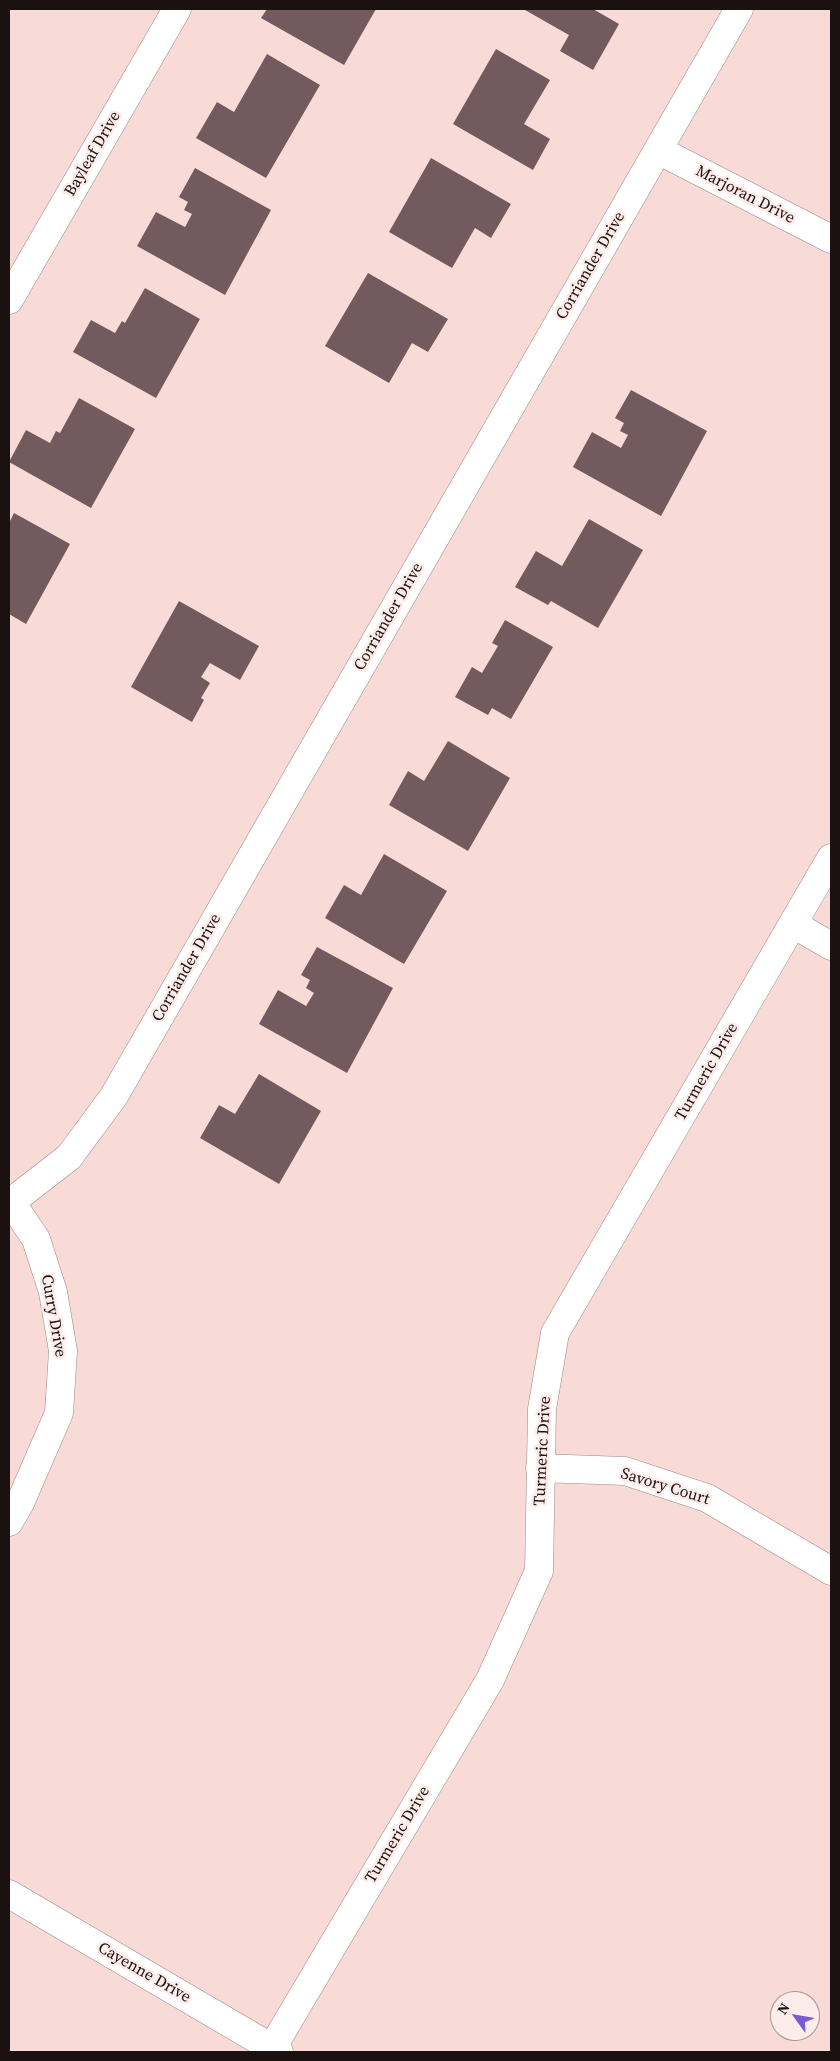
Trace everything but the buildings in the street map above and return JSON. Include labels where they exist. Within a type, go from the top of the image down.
[{"type":"street","name":"Bayleaf Drive","points":[[9,300],[177,9]]},
{"type":"street","name":"Corriander Drive","points":[[10,1201],[69,1157],[89,1133],[114,1096],[739,9]]},
{"type":"street","name":"Marjoran Drive","points":[[658,150],[831,239]]},
{"type":"street","name":"Turmeric Drive","points":[[275,2050],[490,1680],[539,1572],[542,1409],[555,1333],[831,858]]},
{"type":"street","points":[[793,924],[831,946]]},
{"type":"street","name":"Curry Drive","points":[[9,1522],[20,1503],[60,1413],[63,1351],[53,1292],[36,1239],[10,1201]]},
{"type":"street","name":"Savory Court","points":[[540,1468],[625,1472],[707,1498],[831,1571]]},
{"type":"street","name":"Cayenne Drive","points":[[9,1894],[275,2050]]}]
